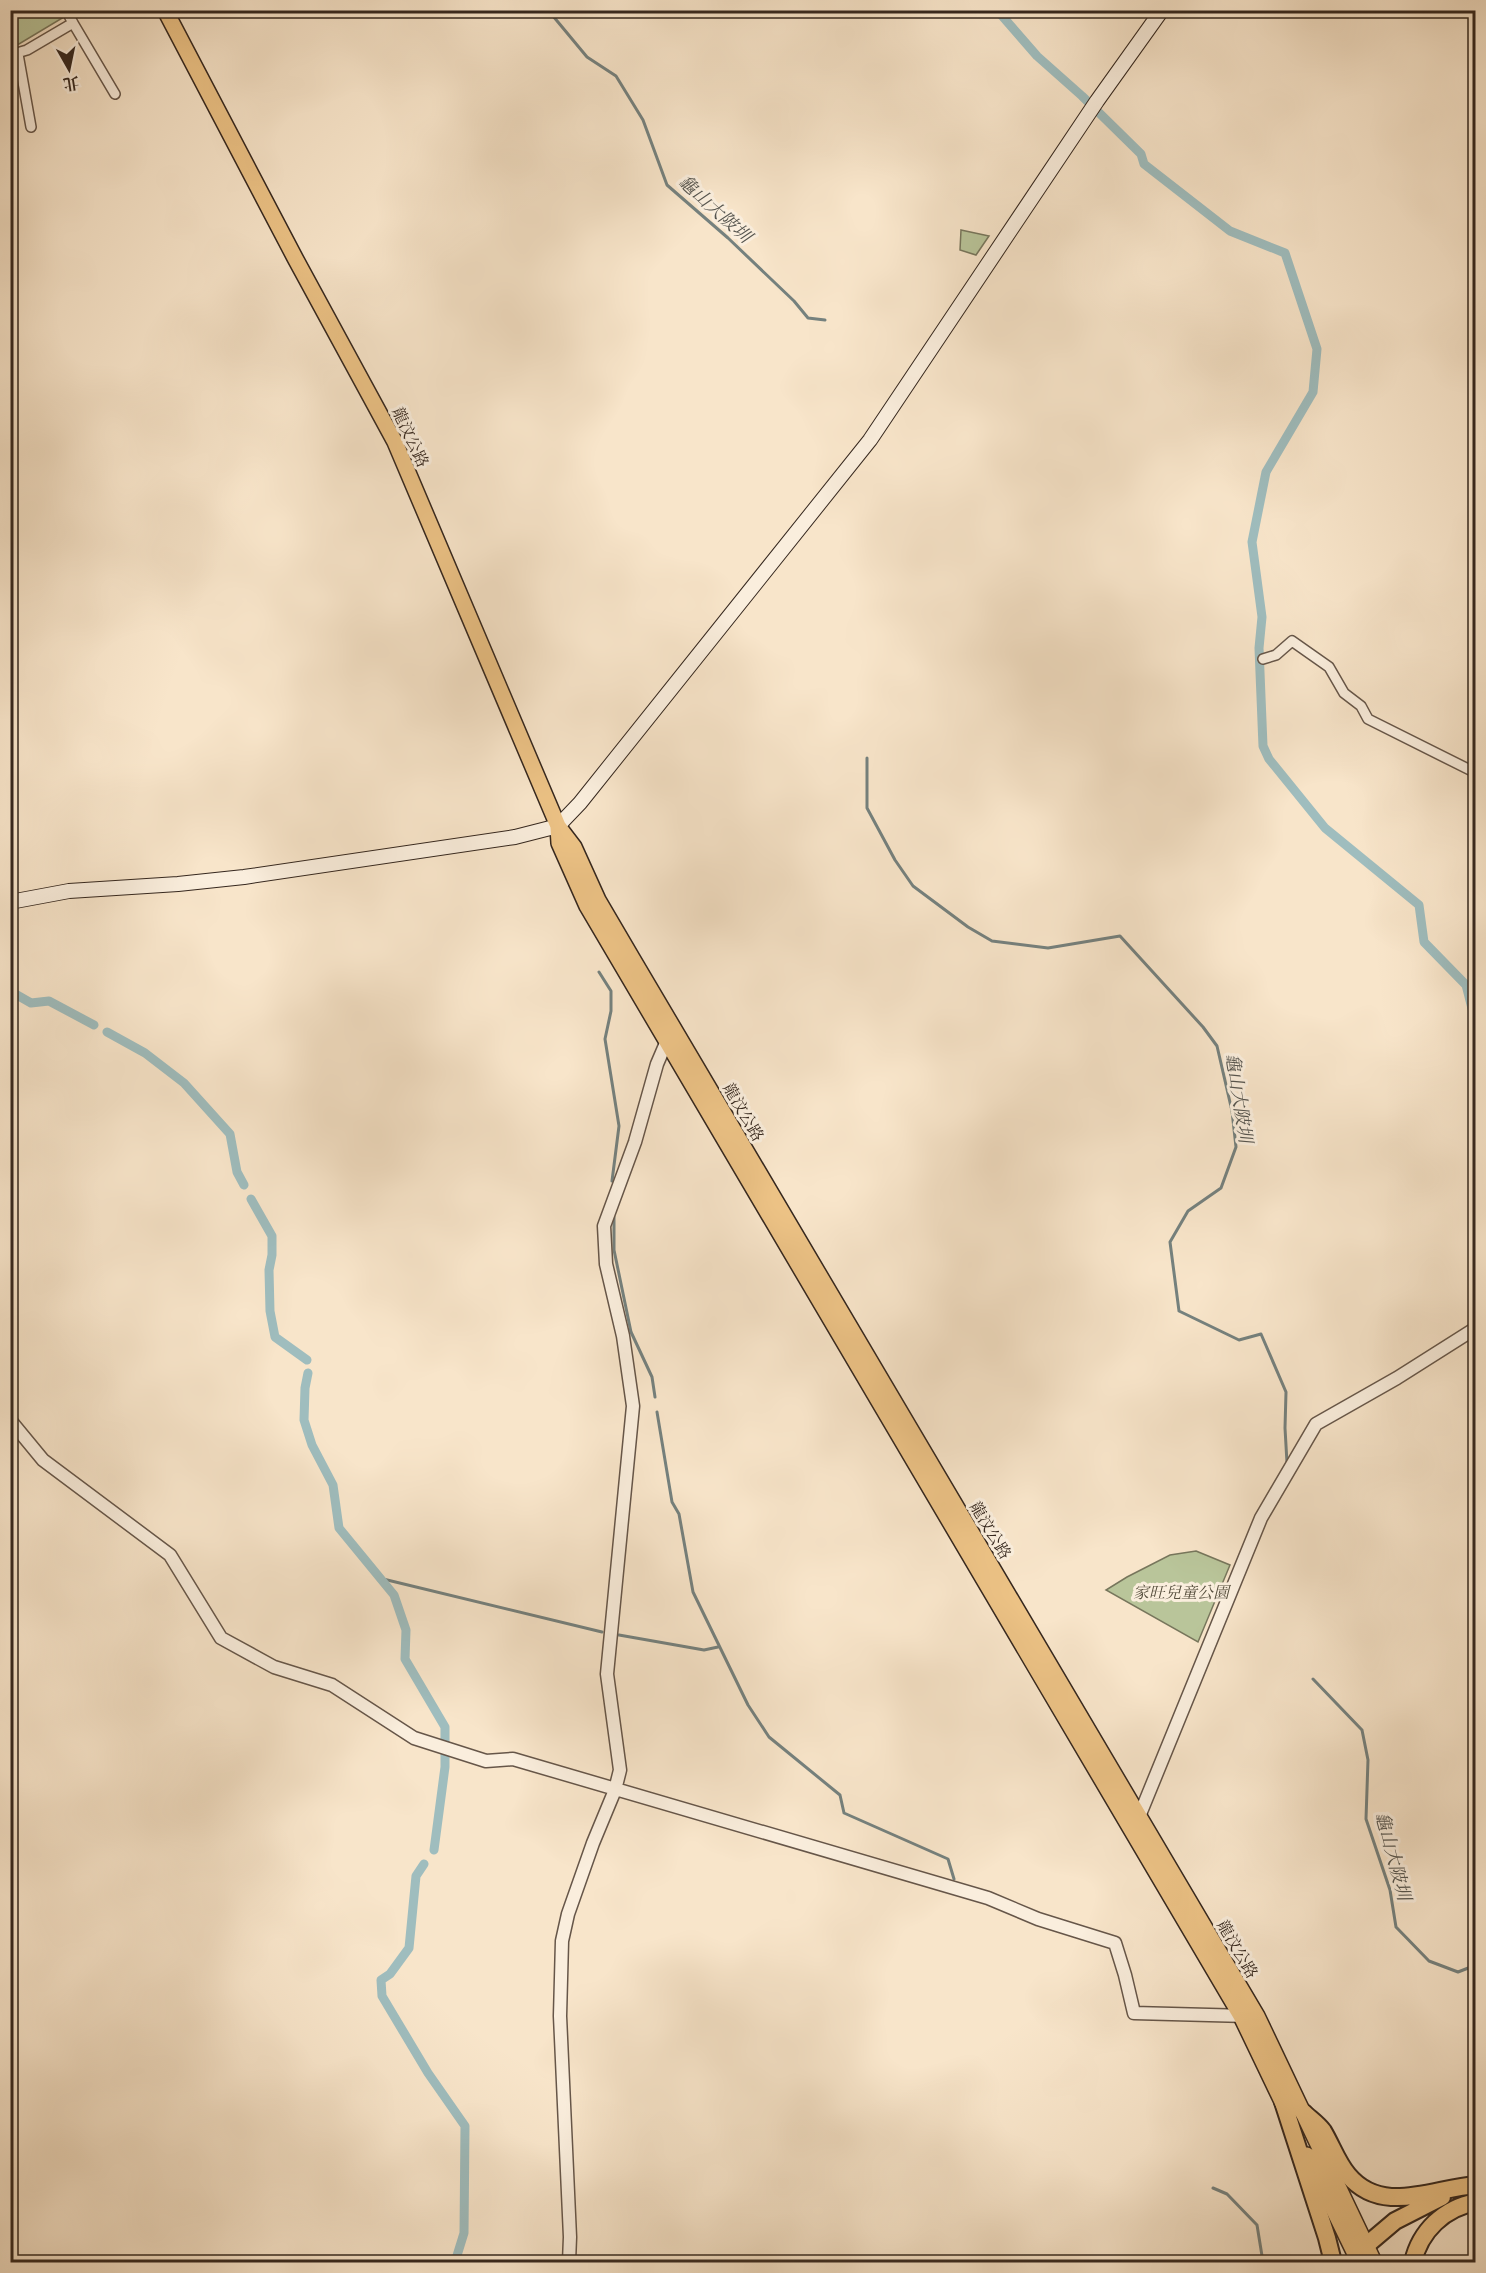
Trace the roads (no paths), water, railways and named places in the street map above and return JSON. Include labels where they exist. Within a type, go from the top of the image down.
[{"type":"highway","points":[[1283,2102],[1333,2262]]},
{"type":"highway","points":[[1303,2112],[1322,2130],[1349,2177],[1363,2188],[1380,2196],[1400,2198],[1473,2185]]},
{"type":"highway","points":[[1360,2254],[1395,2221],[1422,2206],[1473,2185]]},
{"type":"highway","points":[[1413,2262],[1425,2233],[1435,2222],[1464,2204],[1476,2202]]},
{"type":"main road","name":"龍汶公路","points":[[165,10],[395,442],[558,826],[559,843],[587,906],[672,1039],[753,1186],[891,1409],[1249,2016],[1277,2075],[1303,2112],[1360,2254]]},
{"type":"main road","points":[[10,902],[69,891],[244,877],[515,837],[558,826],[580,803],[870,441],[1097,101],[1162,10]]},
{"type":"main road","name":"龍汶公路","points":[[1277,2075],[1283,2102],[1329,2205],[1360,2254],[1374,2262]]},
{"type":"street","points":[[66,10],[115,94]]},
{"type":"street","points":[[31,127],[14,55],[73,23]]},
{"type":"street","points":[[1263,659],[1276,656],[1292,641],[1329,667],[1344,693],[1361,706],[1368,718],[1476,773]]},
{"type":"street","points":[[569,2262],[570,2237],[560,2016],[562,1941],[568,1914],[615,1790],[620,1770],[607,1674],[633,1406],[623,1336],[606,1263],[604,1226],[635,1142],[657,1064],[672,1039]]},
{"type":"street","points":[[1136,1824],[1261,1518],[1316,1424],[1397,1378],[1476,1328]]},
{"type":"street","points":[[10,1420],[43,1460],[170,1554],[221,1638],[274,1667],[332,1685],[414,1738],[486,1761],[513,1759],[988,1898],[1038,1920],[1115,1943],[1134,2013],[1249,2016]]},
{"type":"waterway","name":"龜山大陂圳","points":[[548,10],[587,57],[616,76],[643,120],[667,185],[728,238],[794,301],[808,318],[825,320]]},
{"type":"waterway","points":[[997,10],[1037,56],[1141,154],[1144,164],[1230,231],[1285,253],[1317,349],[1313,392],[1266,472],[1252,542],[1262,617],[1259,648],[1263,746],[1269,759],[1325,828],[1419,905],[1424,942],[1466,985],[1476,1024]]},
{"type":"waterway","name":"龜山大陂圳","points":[[867,758],[867,808],[895,860],[913,886],[968,927],[992,941],[1048,948],[1120,936],[1203,1027],[1217,1046],[1232,1111],[1236,1147],[1221,1188],[1188,1211],[1170,1242],[1179,1311],[1239,1340],[1261,1334],[1286,1392],[1287,1463]]},
{"type":"waterway","points":[[599,972],[611,991],[611,1011],[605,1039],[619,1126],[612,1181]]},
{"type":"waterway","points":[[10,991],[31,1003],[49,1001],[94,1025]]},
{"type":"waterway","points":[[107,1032],[145,1053],[184,1083],[230,1134],[237,1172],[244,1185]]},
{"type":"waterway","points":[[251,1199],[272,1236],[269,1270],[270,1311],[275,1337],[307,1360]]},
{"type":"waterway","points":[[614,1217],[614,1250],[631,1332],[652,1377],[655,1397]]},
{"type":"waterway","points":[[308,1373],[304,1420],[312,1445],[333,1485],[339,1528],[394,1595],[406,1630],[405,1659],[445,1727],[445,1767],[434,1850]]},
{"type":"waterway","points":[[657,1412],[672,1502],[679,1514],[693,1592],[748,1705],[769,1737],[840,1795],[844,1813],[948,1859],[954,1879]]},
{"type":"waterway","points":[[379,1578],[602,1632]]},
{"type":"waterway","points":[[619,1635],[704,1650],[718,1647]]},
{"type":"waterway","name":"龜山大陂圳","points":[[1313,1679],[1362,1730],[1368,1760],[1366,1819],[1390,1890],[1396,1927],[1429,1961],[1458,1972],[1476,1965]]},
{"type":"waterway","points":[[424,1864],[416,1876],[409,1948],[390,1974],[381,1980],[382,1996],[428,2073],[465,2126],[464,2233],[455,2262]]},
{"type":"waterway","points":[[1213,2188],[1227,2194],[1257,2225],[1263,2262]]},
{"type":"park label","name":"家旺兒童公園","points":[[1181,1592]]}]
